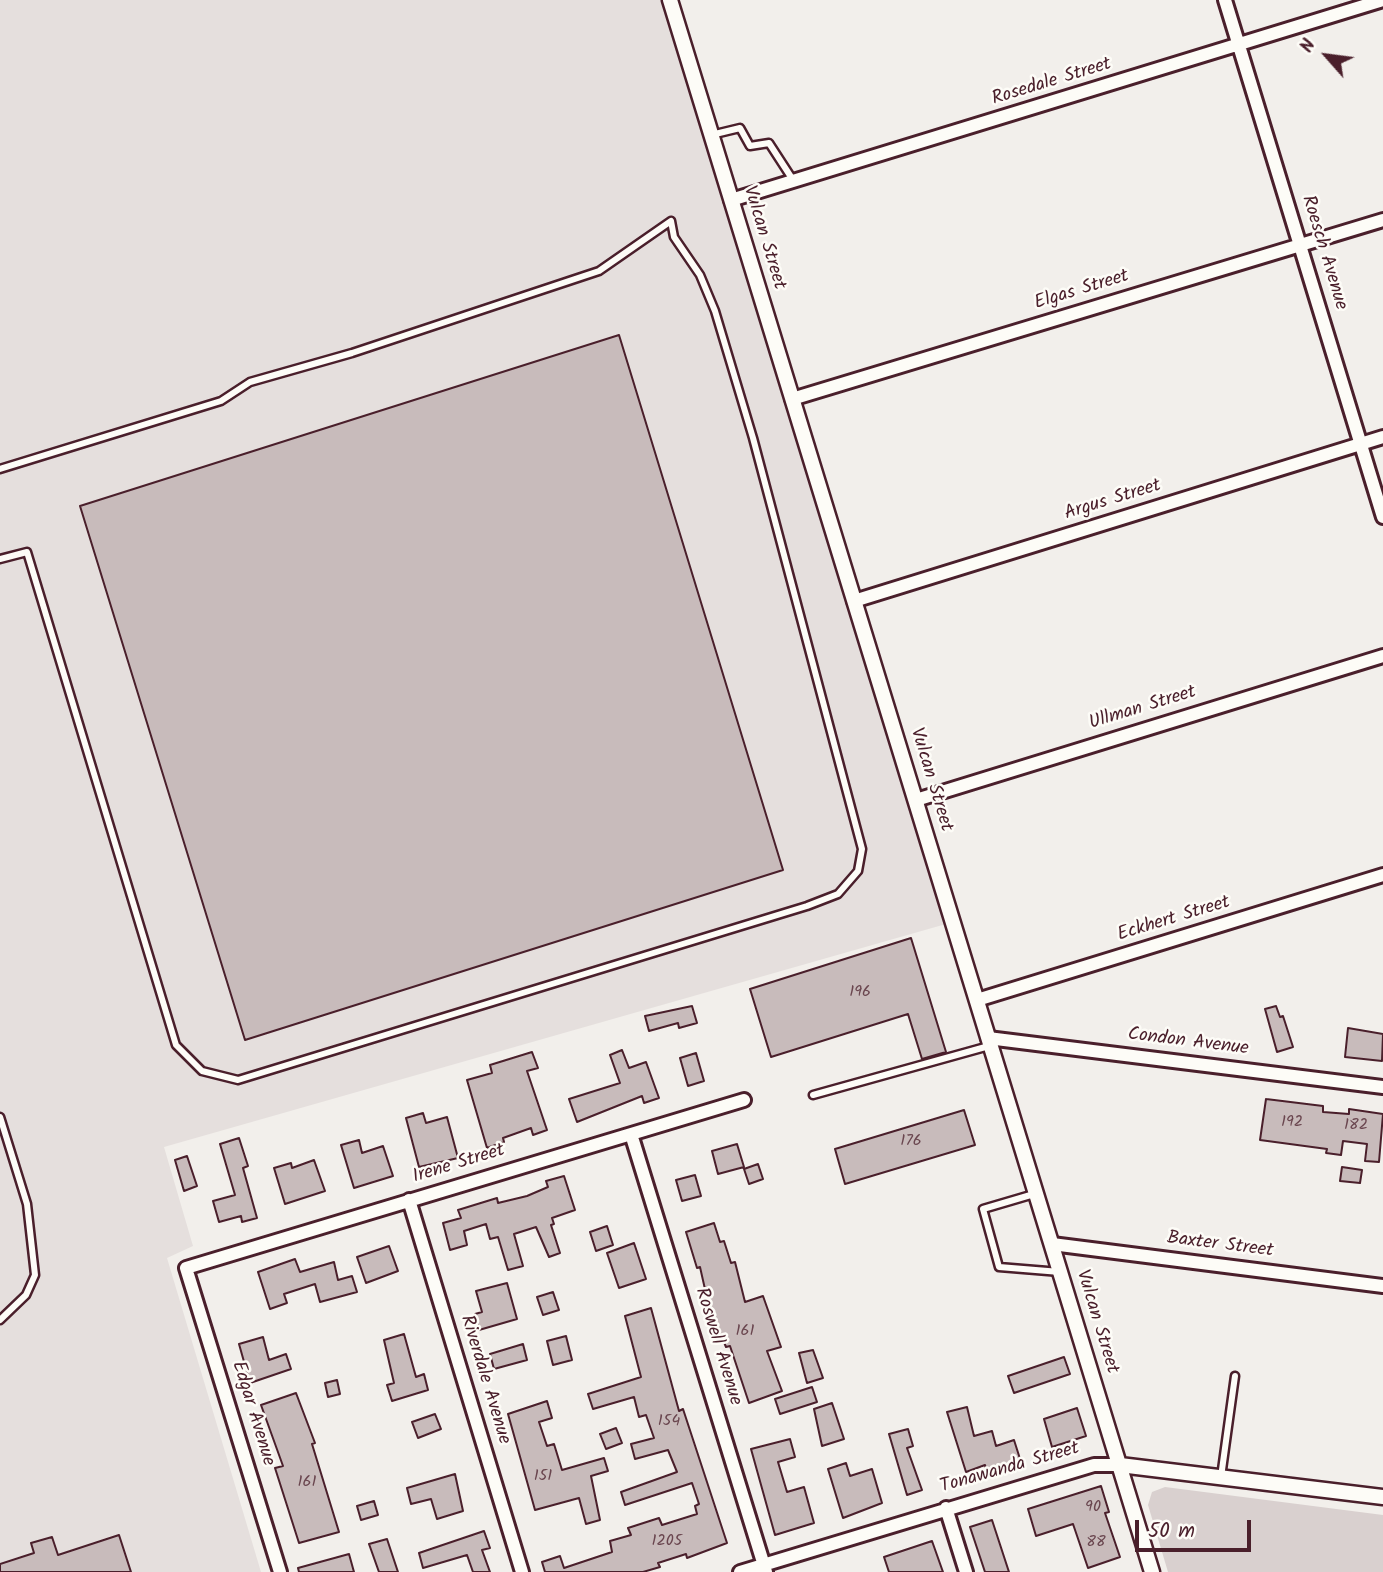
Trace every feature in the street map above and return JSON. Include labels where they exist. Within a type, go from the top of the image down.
[{"type":"street","name":"Vulcan Street","points":[[671,0],[1152,1572]]},
{"type":"street","name":"Roesch Avenue","points":[[1225,0],[1383,517]]},
{"type":"street","name":"Rosedale Street","points":[[732,200],[1383,0]]},
{"type":"street","name":"Elgas Street","points":[[792,399],[1383,220]]},
{"type":"street","name":"Argus Street","points":[[854,601],[1383,438]]},
{"type":"street","name":"Ullman Street","points":[[916,800],[1383,656]]},
{"type":"street","name":"Eckhert Street","points":[[977,1000],[1383,875]]},
{"type":"street","name":"Condon Avenue","points":[[990,1042],[1383,1087]]},
{"type":"street","name":"Irene Street","points":[[186,1268],[744,1100]]},
{"type":"street","name":"Roswell Avenue","points":[[631,1134],[765,1568]]},
{"type":"street","name":"Riverdale Avenue","points":[[409,1200],[522,1572]]},
{"type":"street","name":"Baxter Street","points":[[1052,1244],[1383,1286]]},
{"type":"street","name":"Edgar Avenue","points":[[186,1268],[281,1572]]},
{"type":"street","name":"Tonawanda Street","points":[[740,1572],[765,1568],[946,1508],[1094,1465],[1120,1465],[1383,1497]]},
{"type":"street","points":[[946,1508],[966,1572]]},
{"type":"lane","points":[[711,135],[740,128],[750,146],[769,143],[794,182]]},
{"type":"lane","points":[[0,470],[221,401],[250,382],[352,353],[598,271],[671,221],[674,237],[700,275],[715,311],[752,438],[862,849],[858,872],[838,894],[807,906],[238,1080],[202,1071],[176,1045],[27,552],[0,558]]},
{"type":"lane","points":[[813,1095],[990,1042]]},
{"type":"lane","points":[[0,1117],[27,1204],[35,1275],[26,1296],[0,1320]]},
{"type":"lane","points":[[1036,1193],[983,1209],[999,1266],[1060,1272]]},
{"type":"lane","points":[[1222,1477],[1235,1376]]},
{"type":"shaded area","points":[[0,0],[668,0],[953,922],[164,1147],[193,1246],[167,1258],[261,1572],[0,1572]]},
{"type":"shaded area","points":[[1165,1487],[1383,1515],[1383,1572],[1168,1572],[1148,1505],[1152,1492]]},
{"type":"building","points":[[619,335],[783,870],[245,1040],[80,506]]},
{"type":"building","points":[[911,938],[946,1052],[922,1059],[908,1014],[771,1057],[750,989]]},
{"type":"building","points":[[692,1006],[697,1023],[679,1028],[678,1023],[649,1031],[645,1016]]},
{"type":"building","points":[[1276,1006],[1280,1017],[1283,1016],[1293,1047],[1277,1052],[1265,1009]]},
{"type":"building","points":[[1348,1028],[1383,1034],[1382,1061],[1345,1057]]},
{"type":"building","points":[[622,1050],[629,1068],[646,1062],[659,1098],[644,1103],[642,1096],[577,1122],[569,1099],[620,1083],[610,1055]]},
{"type":"building","points":[[532,1052],[538,1068],[527,1071],[547,1130],[533,1135],[531,1128],[503,1138],[504,1142],[487,1148],[467,1080],[492,1073],[490,1065]]},
{"type":"building","points":[[696,1053],[704,1081],[688,1086],[680,1058]]},
{"type":"building","points":[[1266,1099],[1323,1106],[1323,1112],[1349,1114],[1349,1109],[1383,1114],[1379,1162],[1365,1161],[1367,1144],[1343,1141],[1341,1155],[1326,1153],[1327,1149],[1260,1140]]},
{"type":"building","points":[[964,1110],[975,1145],[845,1184],[835,1149]]},
{"type":"building","points":[[423,1113],[426,1123],[447,1117],[458,1158],[419,1167],[406,1118]]},
{"type":"building","points":[[239,1138],[248,1166],[243,1168],[257,1218],[242,1222],[241,1216],[219,1222],[213,1201],[235,1195],[220,1144]]},
{"type":"building","points":[[359,1140],[362,1153],[383,1146],[393,1176],[354,1188],[341,1145]]},
{"type":"building","points":[[737,1144],[744,1167],[718,1174],[712,1151]]},
{"type":"building","points":[[187,1156],[197,1186],[184,1191],[175,1160]]},
{"type":"building","points":[[314,1160],[325,1191],[285,1204],[274,1168],[291,1163],[292,1168]]},
{"type":"building","points":[[758,1164],[763,1179],[749,1184],[744,1169]]},
{"type":"building","points":[[1342,1167],[1362,1170],[1360,1183],[1340,1181]]},
{"type":"building","points":[[695,1175],[701,1196],[682,1201],[676,1180]]},
{"type":"building","points":[[564,1176],[575,1210],[552,1218],[554,1224],[551,1225],[560,1253],[549,1257],[536,1227],[514,1234],[523,1266],[508,1270],[498,1237],[490,1239],[486,1224],[464,1231],[467,1245],[450,1250],[443,1223],[461,1218],[458,1210],[497,1198],[498,1203],[527,1196],[548,1187],[546,1181]]},
{"type":"building","points":[[714,1223],[720,1242],[724,1241],[731,1263],[735,1262],[745,1302],[763,1296],[781,1347],[767,1351],[782,1391],[749,1403],[730,1346],[726,1347],[709,1307],[700,1267],[697,1268],[686,1232]]},
{"type":"building","points":[[607,1226],[613,1245],[596,1251],[590,1232]]},
{"type":"building","points":[[634,1243],[646,1279],[619,1288],[607,1253]]},
{"type":"building","points":[[389,1246],[398,1271],[366,1283],[357,1257]]},
{"type":"building","points":[[295,1259],[300,1272],[334,1262],[338,1280],[352,1276],[357,1292],[320,1302],[315,1284],[284,1294],[287,1303],[270,1309],[258,1272]]},
{"type":"building","points":[[507,1283],[517,1319],[479,1330],[475,1314],[482,1312],[476,1291]]},
{"type":"building","points":[[553,1292],[559,1310],[543,1315],[537,1297]]},
{"type":"building","points":[[651,1308],[679,1411],[683,1409],[727,1543],[687,1558],[686,1554],[658,1563],[660,1567],[643,1572],[545,1572],[542,1562],[560,1556],[564,1568],[612,1552],[610,1541],[631,1535],[628,1528],[659,1518],[662,1525],[697,1514],[695,1506],[699,1504],[692,1483],[625,1505],[621,1492],[677,1472],[668,1450],[635,1459],[631,1444],[654,1438],[646,1415],[639,1417],[634,1397],[593,1409],[588,1394],[641,1377],[625,1316]]},
{"type":"building","points":[[404,1334],[416,1377],[424,1374],[428,1390],[392,1401],[387,1385],[394,1383],[384,1340]]},
{"type":"building","points":[[566,1336],[572,1360],[553,1365],[547,1341]]},
{"type":"building","points":[[263,1337],[269,1360],[286,1354],[291,1369],[250,1383],[239,1344]]},
{"type":"building","points":[[523,1344],[527,1360],[494,1369],[490,1354]]},
{"type":"building","points":[[813,1350],[823,1378],[807,1383],[799,1353]]},
{"type":"building","points":[[1064,1357],[1070,1374],[1014,1393],[1008,1376]]},
{"type":"building","points":[[337,1380],[340,1394],[328,1397],[325,1383]]},
{"type":"building","points":[[812,1387],[817,1402],[780,1414],[775,1399]]},
{"type":"building","points":[[296,1393],[315,1443],[312,1444],[339,1532],[299,1543],[275,1468],[283,1466],[261,1405]]},
{"type":"building","points":[[547,1401],[552,1418],[539,1422],[547,1446],[554,1444],[562,1470],[604,1458],[608,1471],[591,1476],[600,1520],[586,1524],[579,1498],[535,1510],[508,1414]]},
{"type":"building","points":[[832,1403],[844,1439],[822,1446],[814,1409]]},
{"type":"building","points":[[967,1407],[974,1436],[992,1431],[996,1446],[1014,1440],[1021,1462],[987,1473],[985,1465],[966,1472],[947,1412]]},
{"type":"building","points":[[1077,1408],[1086,1436],[1052,1447],[1044,1419]]},
{"type":"building","points":[[435,1414],[441,1429],[418,1438],[412,1422]]},
{"type":"building","points":[[616,1428],[622,1443],[606,1449],[600,1434]]},
{"type":"building","points":[[908,1429],[913,1446],[907,1448],[922,1490],[907,1495],[889,1434]]},
{"type":"building","points":[[790,1439],[795,1457],[778,1462],[787,1492],[804,1487],[814,1523],[775,1535],[751,1449]]},
{"type":"building","points":[[846,1463],[850,1476],[872,1469],[882,1503],[843,1518],[828,1469]]},
{"type":"building","points":[[455,1474],[463,1511],[437,1519],[431,1499],[411,1504],[407,1488]]},
{"type":"building","points":[[1101,1486],[1109,1512],[1105,1513],[1120,1557],[1088,1568],[1073,1524],[1036,1536],[1028,1509]]},
{"type":"building","points":[[374,1501],[378,1515],[361,1520],[357,1506]]},
{"type":"building","points":[[992,1520],[1009,1572],[985,1572],[970,1527]]},
{"type":"building","points":[[484,1531],[490,1548],[482,1550],[490,1572],[473,1572],[467,1555],[423,1568],[419,1553]]},
{"type":"building","points":[[119,1535],[131,1572],[0,1572],[0,1564],[34,1553],[31,1543],[52,1537],[58,1555]]},
{"type":"building","points":[[387,1539],[398,1572],[379,1572],[369,1544]]},
{"type":"building","points":[[932,1541],[943,1572],[889,1572],[884,1557]]},
{"type":"building","points":[[349,1554],[354,1572],[299,1572],[298,1568]]}]
